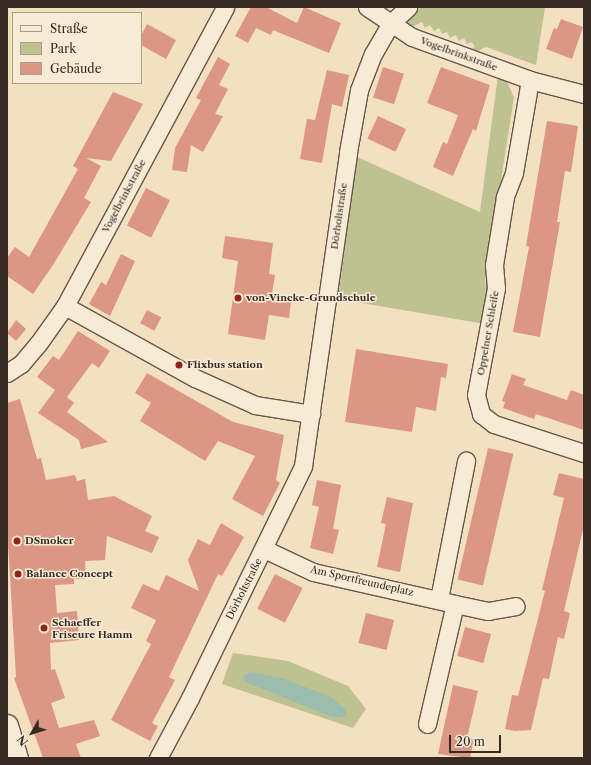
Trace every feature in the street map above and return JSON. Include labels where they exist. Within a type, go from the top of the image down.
[{"type":"main road","points":[[7,726],[17,758]]},
{"type":"street","name":"Vogelbrinkstraße","points":[[7,374],[21,364],[66,306],[225,7]]},
{"type":"street","name":"Vogelbrinkstraße","points":[[367,7],[390,24],[412,37],[530,80]]},
{"type":"street","points":[[390,24],[408,7]]},
{"type":"street","name":"Dörholtstraße","points":[[158,758],[264,549],[303,466],[348,152],[359,90],[373,54],[390,24]]},
{"type":"street","points":[[530,80],[584,94]]},
{"type":"street","name":"Oppelner Schleife","points":[[530,80],[514,173],[505,197],[494,265],[496,288],[476,395],[480,414],[494,424],[584,453]]},
{"type":"street","points":[[66,306],[195,378],[255,405],[311,414]]},
{"type":"street","points":[[439,599],[466,461]]},
{"type":"street","name":"Am Sportfreundeplatz","points":[[264,549],[313,572],[488,611],[516,606]]},
{"type":"street","points":[[427,724],[455,604]]},
{"type":"green space","points":[[422,7],[545,7],[536,65],[486,47],[473,53],[466,52],[475,47],[472,42],[467,44],[464,38],[459,41],[456,35],[450,38],[447,32],[442,34],[439,28],[434,31],[430,25],[425,28],[422,22],[408,29],[408,17]]},
{"type":"green space","points":[[498,75],[506,80],[514,97],[485,283],[489,294],[485,324],[338,299],[357,157],[480,212]]},
{"type":"green space","points":[[233,653],[288,661],[348,686],[366,709],[353,728],[222,684]]},
{"type":"shaded area","points":[[250,672],[282,678],[331,697],[346,710],[346,717],[332,717],[245,682],[243,676]]},
{"type":"building","points":[[251,7],[266,7],[297,23],[304,7],[341,23],[329,53],[273,30],[271,35],[256,28],[248,43],[235,36]]},
{"type":"building","points":[[561,19],[583,27],[572,59],[546,49],[554,28],[557,29]]},
{"type":"building","points":[[147,24],[176,40],[166,59],[142,46],[142,34]]},
{"type":"building","points":[[218,57],[230,64],[219,85],[228,89],[215,114],[223,116],[203,152],[191,145],[187,172],[172,170],[175,148],[201,100],[196,98]]},
{"type":"building","points":[[383,67],[404,74],[394,104],[373,97]]},
{"type":"building","points":[[441,67],[490,85],[476,131],[473,129],[453,176],[433,167],[443,142],[447,144],[458,115],[427,103]]},
{"type":"building","points":[[327,70],[349,75],[342,107],[332,104],[322,163],[300,159],[307,119],[315,120]]},
{"type":"building","points":[[113,92],[143,104],[111,161],[86,158],[101,166],[84,198],[91,202],[53,265],[33,294],[7,276],[7,258],[15,247],[29,257],[78,169],[73,166]]},
{"type":"building","points":[[378,116],[406,129],[396,152],[367,139]]},
{"type":"building","points":[[547,121],[578,126],[571,172],[565,171],[557,222],[560,222],[540,337],[513,332],[529,247],[526,246]]},
{"type":"building","points":[[146,188],[170,200],[151,238],[127,225]]},
{"type":"building","points":[[225,236],[273,243],[269,274],[275,275],[271,299],[291,302],[289,318],[269,315],[265,340],[228,334],[238,261],[222,258]]},
{"type":"building","points":[[121,254],[135,261],[110,316],[89,304],[101,282],[106,285]]},
{"type":"building","points":[[147,310],[161,317],[154,331],[140,323]]},
{"type":"building","points":[[16,320],[26,329],[16,341],[7,333]]},
{"type":"building","points":[[78,331],[110,351],[99,368],[92,363],[67,397],[74,403],[67,412],[108,442],[81,449],[79,440],[38,413],[55,390],[37,377],[53,356],[59,360]]},
{"type":"building","points":[[356,349],[448,364],[446,378],[441,377],[436,411],[416,407],[412,432],[345,422]]},
{"type":"building","points":[[147,373],[233,422],[284,435],[276,480],[280,483],[263,516],[232,499],[255,456],[218,441],[205,461],[140,421],[151,403],[135,393]]},
{"type":"building","points":[[512,374],[526,379],[523,385],[567,400],[571,390],[584,395],[584,430],[536,414],[534,419],[503,408],[505,402],[502,401]]},
{"type":"building","points":[[20,399],[37,459],[41,458],[46,480],[75,475],[77,481],[85,479],[88,500],[114,496],[152,516],[145,531],[159,537],[152,553],[107,536],[105,560],[85,561],[86,579],[74,579],[74,584],[55,585],[57,613],[77,611],[79,640],[50,643],[51,670],[55,669],[65,698],[51,703],[59,728],[94,720],[100,736],[76,744],[81,758],[43,758],[14,678],[16,677],[7,526],[7,403]]},
{"type":"building","points":[[488,448],[513,454],[483,585],[458,580]]},
{"type":"building","points":[[559,473],[584,479],[584,525],[564,611],[570,613],[564,639],[558,637],[549,679],[543,678],[531,730],[515,731],[505,729],[512,695],[518,696],[545,591],[542,590],[564,498],[553,495]]},
{"type":"building","points":[[317,480],[341,485],[333,529],[339,530],[333,554],[310,548],[319,507],[312,505]]},
{"type":"building","points":[[387,497],[413,503],[400,572],[377,567],[386,524],[381,523]]},
{"type":"building","points":[[221,523],[244,537],[222,576],[218,574],[169,677],[175,680],[152,723],[158,726],[150,741],[111,720],[151,644],[146,641],[156,620],[131,608],[143,584],[159,591],[166,575],[199,591],[188,560],[198,539],[210,545]]},
{"type":"building","points":[[275,574],[303,588],[285,623],[257,609]]},
{"type":"building","points":[[366,613],[394,620],[387,650],[359,643]]},
{"type":"building","points":[[465,627],[491,634],[483,663],[457,656]]},
{"type":"building","points":[[453,685],[478,691],[467,738],[474,739],[470,758],[438,754]]},
{"type":"place","name":"von-Vincke-Grundschule","points":[[238,298]]},
{"type":"place","name":"Flixbus station","points":[[179,365]]},
{"type":"place","name":"DSmoker","points":[[17,541]]},
{"type":"place","name":"Balance Concept","points":[[18,574]]},
{"type":"place","name":"Schaeffer Friseure Hamm","points":[[44,628]]}]
